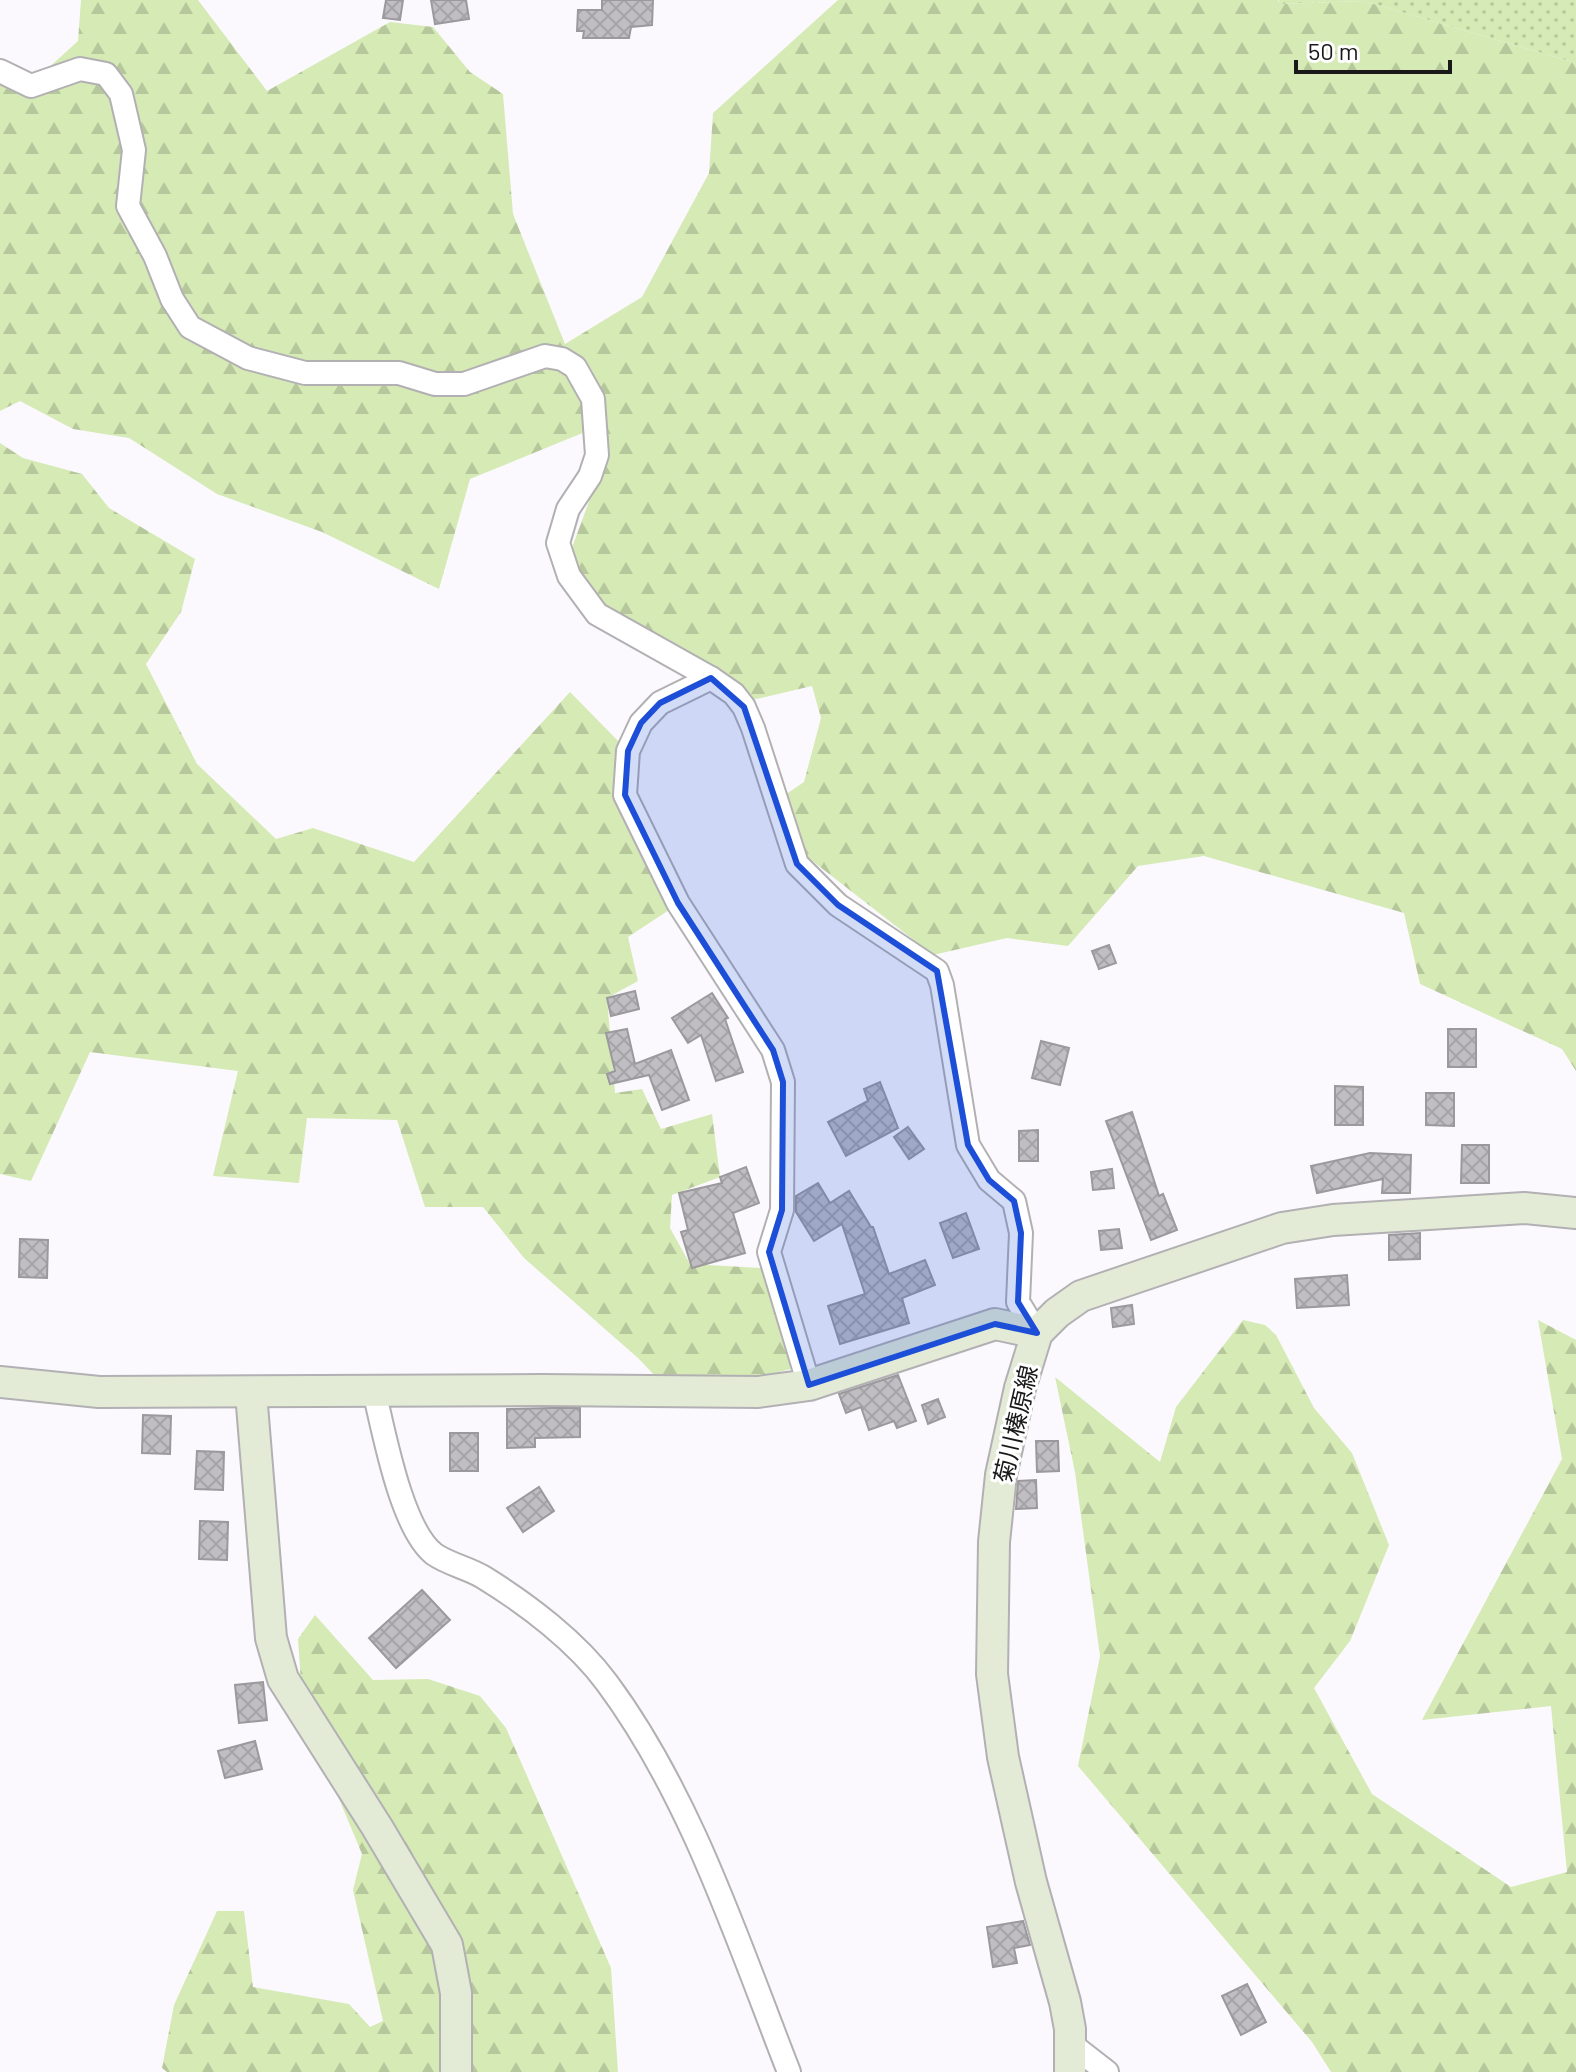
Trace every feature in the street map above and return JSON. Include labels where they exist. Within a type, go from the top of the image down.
[{"type":"street","points":[[0,71],[31,86],[80,69],[106,74],[121,94],[134,150],[128,206],[155,256],[172,299],[190,327],[248,358],[305,373],[399,373],[435,384],[464,384],[545,356],[562,359],[575,367],[593,399],[597,455],[590,476],[568,509],[558,543],[569,576],[597,614],[734,694],[753,728],[797,864],[838,905],[937,971],[942,985],[968,1145],[989,1180],[1014,1201],[1021,1233],[1018,1302],[1037,1333]]},
{"type":"street","points":[[711,678],[660,703],[641,723],[628,751],[625,795],[678,903],[773,1050],[783,1082],[782,1210],[769,1252],[809,1385]]},
{"type":"street","name":"菊川榛原線","points":[[1071,2058],[1065,2002],[1031,1882],[1003,1757],[992,1674],[994,1542],[1001,1475],[1020,1388],[1037,1333],[1057,1313],[1081,1296],[1282,1228],[1333,1220],[1524,1208],[1576,1213]]},
{"type":"street","points":[[3,1380],[99,1392],[758,1392],[809,1385],[995,1324],[1037,1333]]},
{"type":"street","points":[[374,1391],[407,1517],[433,1553],[481,1576],[546,1620],[605,1681],[643,1736],[706,1864],[789,2072]]},
{"type":"street","points":[[251,1393],[271,1638],[283,1679],[447,1945],[456,1993],[456,2072]]},
{"type":"street","points":[[1071,2058],[1107,2072]]},
{"type":"highlighted area","points":[[711,678],[744,707],[797,864],[838,905],[937,971],[968,1145],[989,1180],[1014,1201],[1021,1233],[1018,1302],[1037,1333],[995,1324],[809,1385],[769,1252],[782,1210],[783,1082],[773,1050],[678,903],[625,795],[628,751],[641,723],[660,703]]},
{"type":"green space","points":[[81,0],[198,0],[267,91],[390,22],[433,27],[470,72],[503,94],[513,214],[565,344],[642,297],[709,173],[713,113],[838,0],[1278,0],[1279,4],[1364,1],[1576,63],[1576,1071],[1562,1049],[1420,984],[1404,913],[1204,856],[1138,866],[1068,946],[1007,938],[933,955],[806,856],[782,797],[804,782],[821,718],[812,686],[752,700],[730,678],[597,605],[575,571],[573,545],[606,455],[602,425],[470,479],[439,589],[322,532],[217,494],[129,438],[73,429],[20,401],[0,411],[0,80],[33,82],[78,41]]},
{"type":"green space","points":[[1279,0],[1576,0],[1576,63],[1364,1],[1278,4]]},
{"type":"green space","points":[[0,443],[23,458],[82,474],[109,508],[195,559],[181,612],[146,664],[197,764],[276,839],[313,828],[414,862],[570,692],[625,748],[621,795],[669,910],[628,937],[638,981],[607,998],[615,1093],[642,1089],[661,1129],[712,1114],[720,1177],[672,1195],[670,1228],[690,1264],[761,1268],[791,1369],[750,1379],[657,1378],[524,1258],[483,1207],[425,1207],[397,1120],[307,1118],[299,1183],[213,1176],[238,1071],[90,1052],[31,1181],[0,1174]]},
{"type":"green space","points":[[1243,1320],[1265,1325],[1276,1335],[1314,1408],[1352,1453],[1389,1545],[1350,1641],[1314,1688],[1372,1794],[1511,1887],[1567,1872],[1551,1706],[1422,1720],[1562,1459],[1538,1320],[1576,1340],[1576,2072],[1331,2072],[1312,2042],[1078,1766],[1100,1656],[1075,1472],[1055,1377],[1160,1462],[1176,1407]]},
{"type":"green space","points":[[315,1615],[373,1680],[428,1679],[480,1696],[506,1728],[611,1968],[618,2072],[167,2072],[162,2068],[174,2005],[217,1911],[244,1911],[253,1987],[349,2004],[370,2027],[383,2021],[353,1890],[362,1854],[303,1712],[298,1639]]},
{"type":"building","points":[[386,0],[403,0],[400,20],[383,18]]},
{"type":"building","points":[[431,0],[466,0],[469,19],[435,24]]},
{"type":"building","points":[[602,0],[653,0],[652,25],[631,27],[629,38],[583,38],[584,31],[577,31],[578,10],[602,10]]},
{"type":"building","points":[[1109,945],[1116,963],[1099,969],[1092,951]]},
{"type":"building","points":[[635,991],[639,1009],[611,1016],[607,998]]},
{"type":"building","points":[[712,993],[728,1018],[725,1019],[743,1072],[716,1081],[701,1035],[688,1043],[672,1018]]},
{"type":"building","points":[[627,1029],[635,1064],[671,1050],[689,1100],[662,1110],[649,1075],[610,1084],[607,1074],[615,1071],[606,1033]]},
{"type":"building","points":[[1448,1029],[1476,1029],[1476,1067],[1448,1067]]},
{"type":"building","points":[[1041,1041],[1069,1048],[1060,1085],[1032,1078]]},
{"type":"building","points":[[880,1082],[898,1128],[846,1156],[828,1122],[868,1101],[864,1089]]},
{"type":"building","points":[[1335,1086],[1363,1087],[1363,1125],[1335,1125]]},
{"type":"building","points":[[1426,1093],[1454,1093],[1454,1126],[1426,1125]]},
{"type":"building","points":[[1132,1112],[1159,1196],[1163,1194],[1177,1230],[1151,1240],[1106,1121]]},
{"type":"building","points":[[908,1127],[924,1149],[909,1159],[894,1137]]},
{"type":"building","points":[[1038,1130],[1038,1161],[1019,1161],[1019,1131]]},
{"type":"building","points":[[1462,1145],[1489,1145],[1489,1183],[1461,1183]]},
{"type":"building","points":[[1370,1153],[1411,1155],[1410,1193],[1382,1193],[1383,1179],[1317,1193],[1311,1166]]},
{"type":"building","points":[[746,1167],[759,1203],[733,1213],[745,1253],[692,1268],[681,1232],[688,1230],[679,1193],[722,1183],[720,1177]]},
{"type":"building","points":[[1112,1169],[1114,1188],[1093,1190],[1091,1172]]},
{"type":"building","points":[[818,1183],[830,1203],[849,1191],[873,1227],[889,1274],[925,1260],[935,1285],[902,1298],[909,1323],[840,1344],[828,1306],[865,1294],[842,1224],[814,1241],[796,1212],[796,1196]]},
{"type":"building","points":[[966,1213],[979,1249],[953,1258],[940,1223]]},
{"type":"building","points":[[1119,1229],[1122,1248],[1101,1250],[1099,1231]]},
{"type":"building","points":[[1420,1233],[1420,1259],[1389,1260],[1389,1235]]},
{"type":"building","points":[[20,1239],[48,1240],[47,1278],[19,1277]]},
{"type":"building","points":[[1347,1275],[1349,1305],[1297,1308],[1295,1279]]},
{"type":"building","points":[[1132,1305],[1134,1324],[1113,1327],[1111,1308]]},
{"type":"building","points":[[898,1375],[916,1421],[897,1428],[894,1421],[869,1430],[861,1407],[846,1413],[839,1394]]},
{"type":"building","points":[[938,1399],[945,1417],[928,1424],[922,1405]]},
{"type":"building","points":[[580,1408],[580,1437],[535,1438],[535,1447],[507,1448],[507,1409]]},
{"type":"building","points":[[143,1415],[171,1416],[170,1454],[142,1453]]},
{"type":"building","points":[[450,1433],[478,1433],[478,1471],[450,1471]]},
{"type":"building","points":[[1036,1441],[1058,1441],[1059,1471],[1037,1472]]},
{"type":"building","points":[[197,1451],[224,1452],[223,1490],[195,1489]]},
{"type":"building","points":[[1036,1480],[1037,1508],[1016,1509],[1018,1481]]},
{"type":"building","points":[[539,1487],[554,1511],[523,1532],[507,1508]]},
{"type":"building","points":[[200,1521],[228,1522],[227,1560],[199,1559]]},
{"type":"building","points":[[422,1590],[450,1620],[396,1668],[369,1638]]},
{"type":"building","points":[[263,1682],[267,1720],[239,1723],[235,1685]]},
{"type":"building","points":[[255,1741],[262,1769],[225,1778],[218,1751]]},
{"type":"building","points":[[1023,1921],[1030,1945],[1014,1948],[1017,1963],[993,1967],[987,1927]]},
{"type":"building","points":[[1247,1984],[1266,2022],[1241,2035],[1222,1996]]}]
